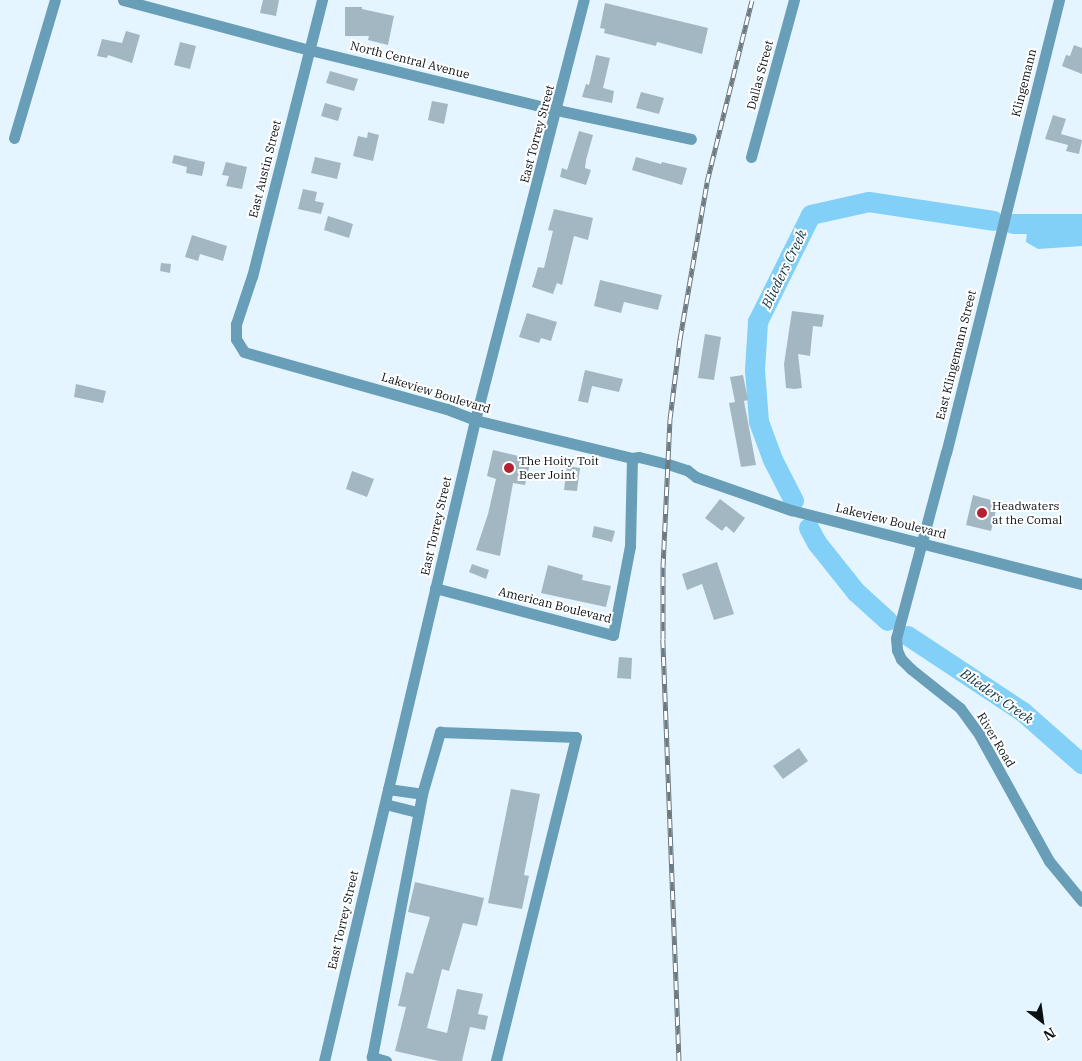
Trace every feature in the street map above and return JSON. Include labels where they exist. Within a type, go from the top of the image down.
[{"type":"street","points":[[14,138],[55,0]]},
{"type":"street","name":"North Central Avenue","points":[[123,0],[310,50],[557,110],[691,139]]},
{"type":"street","name":"East Austin Street","points":[[238,344],[236,324],[252,276],[322,0]]},
{"type":"street","name":"East Torrey Street","points":[[324,1061],[475,420],[584,0]]},
{"type":"street","name":"Dallas Street","points":[[751,157],[794,0]]},
{"type":"street","name":"Klingemann","points":[[1016,172],[1059,0]]},
{"type":"street","name":"East Klingemann Street","points":[[922,544],[1016,172]]},
{"type":"street","name":"Lakeview Boulevard","points":[[238,344],[244,352],[447,409],[475,420],[632,458],[639,457],[668,464],[782,507],[1082,584]]},
{"type":"street","name":"American Boulevard","points":[[435,588],[613,634],[630,546],[632,458]]},
{"type":"street","name":"River Road","points":[[922,544],[896,638],[897,650],[911,670],[960,708],[980,736],[1049,861],[1082,901]]},
{"type":"street","points":[[386,1061],[372,1057],[418,812],[440,732],[576,737],[496,1061]]},
{"type":"street","points":[[388,789],[422,794]]},
{"type":"street","points":[[385,804],[418,812]]},
{"type":"water","points":[[1033,218],[1082,219],[1082,246],[1038,249],[1026,242],[1027,232]]},
{"type":"building","points":[[263,0],[279,0],[276,16],[260,13]]},
{"type":"building","points":[[605,3],[708,28],[702,54],[657,42],[656,46],[604,33],[605,29],[600,28]]},
{"type":"building","points":[[345,7],[362,7],[362,9],[394,16],[388,45],[368,40],[369,36],[345,36]]},
{"type":"building","points":[[126,31],[140,35],[132,63],[108,55],[107,58],[97,56],[102,39],[122,43]]},
{"type":"building","points":[[180,42],[196,46],[190,69],[174,65]]},
{"type":"building","points":[[1074,45],[1082,48],[1082,74],[1062,66],[1066,55],[1070,56]]},
{"type":"building","points":[[596,55],[610,58],[603,88],[614,91],[612,103],[582,97],[586,84],[589,85]]},
{"type":"building","points":[[330,71],[358,79],[354,91],[326,83]]},
{"type":"building","points":[[641,92],[664,98],[659,114],[636,108]]},
{"type":"building","points":[[432,101],[448,104],[444,124],[428,120]]},
{"type":"building","points":[[325,103],[342,108],[338,121],[321,116]]},
{"type":"building","points":[[1053,115],[1066,119],[1061,134],[1082,140],[1079,154],[1066,151],[1068,145],[1045,139]]},
{"type":"building","points":[[579,131],[593,135],[586,160],[585,168],[591,170],[586,185],[560,177],[562,168],[567,170]]},
{"type":"building","points":[[368,132],[379,135],[373,161],[353,156],[358,136],[367,138]]},
{"type":"building","points":[[174,155],[205,162],[202,176],[186,173],[187,167],[172,163]]},
{"type":"building","points":[[315,157],[341,163],[337,179],[311,173]]},
{"type":"building","points":[[636,157],[661,164],[662,162],[687,168],[682,185],[632,170]]},
{"type":"building","points":[[226,162],[247,167],[242,189],[226,186],[229,176],[222,175]]},
{"type":"building","points":[[303,189],[317,192],[315,201],[324,203],[321,214],[298,209]]},
{"type":"building","points":[[554,209],[593,218],[588,240],[574,236],[562,285],[557,283],[553,294],[532,287],[538,267],[544,268],[553,231],[548,230]]},
{"type":"building","points":[[328,216],[353,224],[349,238],[324,230]]},
{"type":"building","points":[[192,235],[227,246],[223,261],[200,254],[198,261],[185,257]]},
{"type":"building","points":[[161,263],[171,264],[170,273],[160,271]]},
{"type":"building","points":[[600,280],[662,295],[658,310],[624,302],[621,313],[594,306]]},
{"type":"building","points":[[792,311],[824,315],[822,327],[813,326],[810,356],[798,354],[802,388],[794,389],[786,388],[784,364]]},
{"type":"building","points":[[527,313],[557,322],[551,341],[541,338],[539,343],[519,337]]},
{"type":"building","points":[[705,334],[721,337],[714,380],[698,378]]},
{"type":"building","points":[[585,370],[623,379],[619,392],[592,386],[588,403],[578,401]]},
{"type":"building","points":[[743,375],[748,400],[744,401],[756,465],[741,467],[729,403],[735,402],[730,377]]},
{"type":"building","points":[[76,384],[106,391],[103,403],[74,397]]},
{"type":"building","points":[[493,450],[531,459],[525,485],[513,483],[500,556],[476,550],[488,514],[496,479],[487,476]]},
{"type":"building","points":[[567,466],[580,468],[577,491],[564,490]]},
{"type":"building","points":[[352,471],[374,479],[367,497],[346,489]]},
{"type":"building","name":"Headwaters at the Comal","points":[[973,495],[998,502],[991,531],[966,525]]},
{"type":"building","points":[[720,499],[745,518],[734,533],[726,526],[722,531],[705,518]]},
{"type":"building","points":[[594,526],[615,531],[612,542],[592,537]]},
{"type":"building","points":[[717,562],[734,614],[714,620],[702,584],[687,590],[682,574]]},
{"type":"building","points":[[472,564],[489,570],[486,579],[469,572]]},
{"type":"building","points":[[548,565],[583,575],[582,580],[611,586],[606,607],[541,593]]},
{"type":"building","points":[[619,657],[632,658],[631,679],[617,678]]},
{"type":"building","points":[[799,748],[808,761],[783,779],[773,766]]},
{"type":"building","points":[[511,789],[540,794],[524,875],[529,876],[522,909],[488,903]]},
{"type":"building","points":[[415,882],[484,898],[477,926],[463,923],[449,971],[442,969],[427,1028],[447,1033],[457,989],[483,994],[478,1014],[488,1016],[485,1030],[470,1027],[462,1061],[439,1061],[395,1051],[406,1007],[398,1006],[406,972],[413,974],[430,917],[408,912]]},
{"type":"waterway","name":"Blieders Creek","points":[[794,501],[773,460],[759,422],[755,370],[758,322],[811,215],[869,202],[994,221]]},
{"type":"waterway","name":"Blieders Creek","points":[[1013,224],[1082,224]]},
{"type":"waterway","name":"Blieders Creek","points":[[809,528],[817,543],[856,592],[888,621]]},
{"type":"waterway","name":"Blieders Creek","points":[[908,636],[1023,712],[1082,764]]},
{"type":"railway","points":[[679,1061],[663,639],[663,567],[670,419],[680,339],[707,182],[752,0]]},
{"type":"place","name":"The Hoity Toit Beer Joint","points":[[509,468]]},
{"type":"place","name":"Headwaters at the Comal","points":[[982,513]]}]
